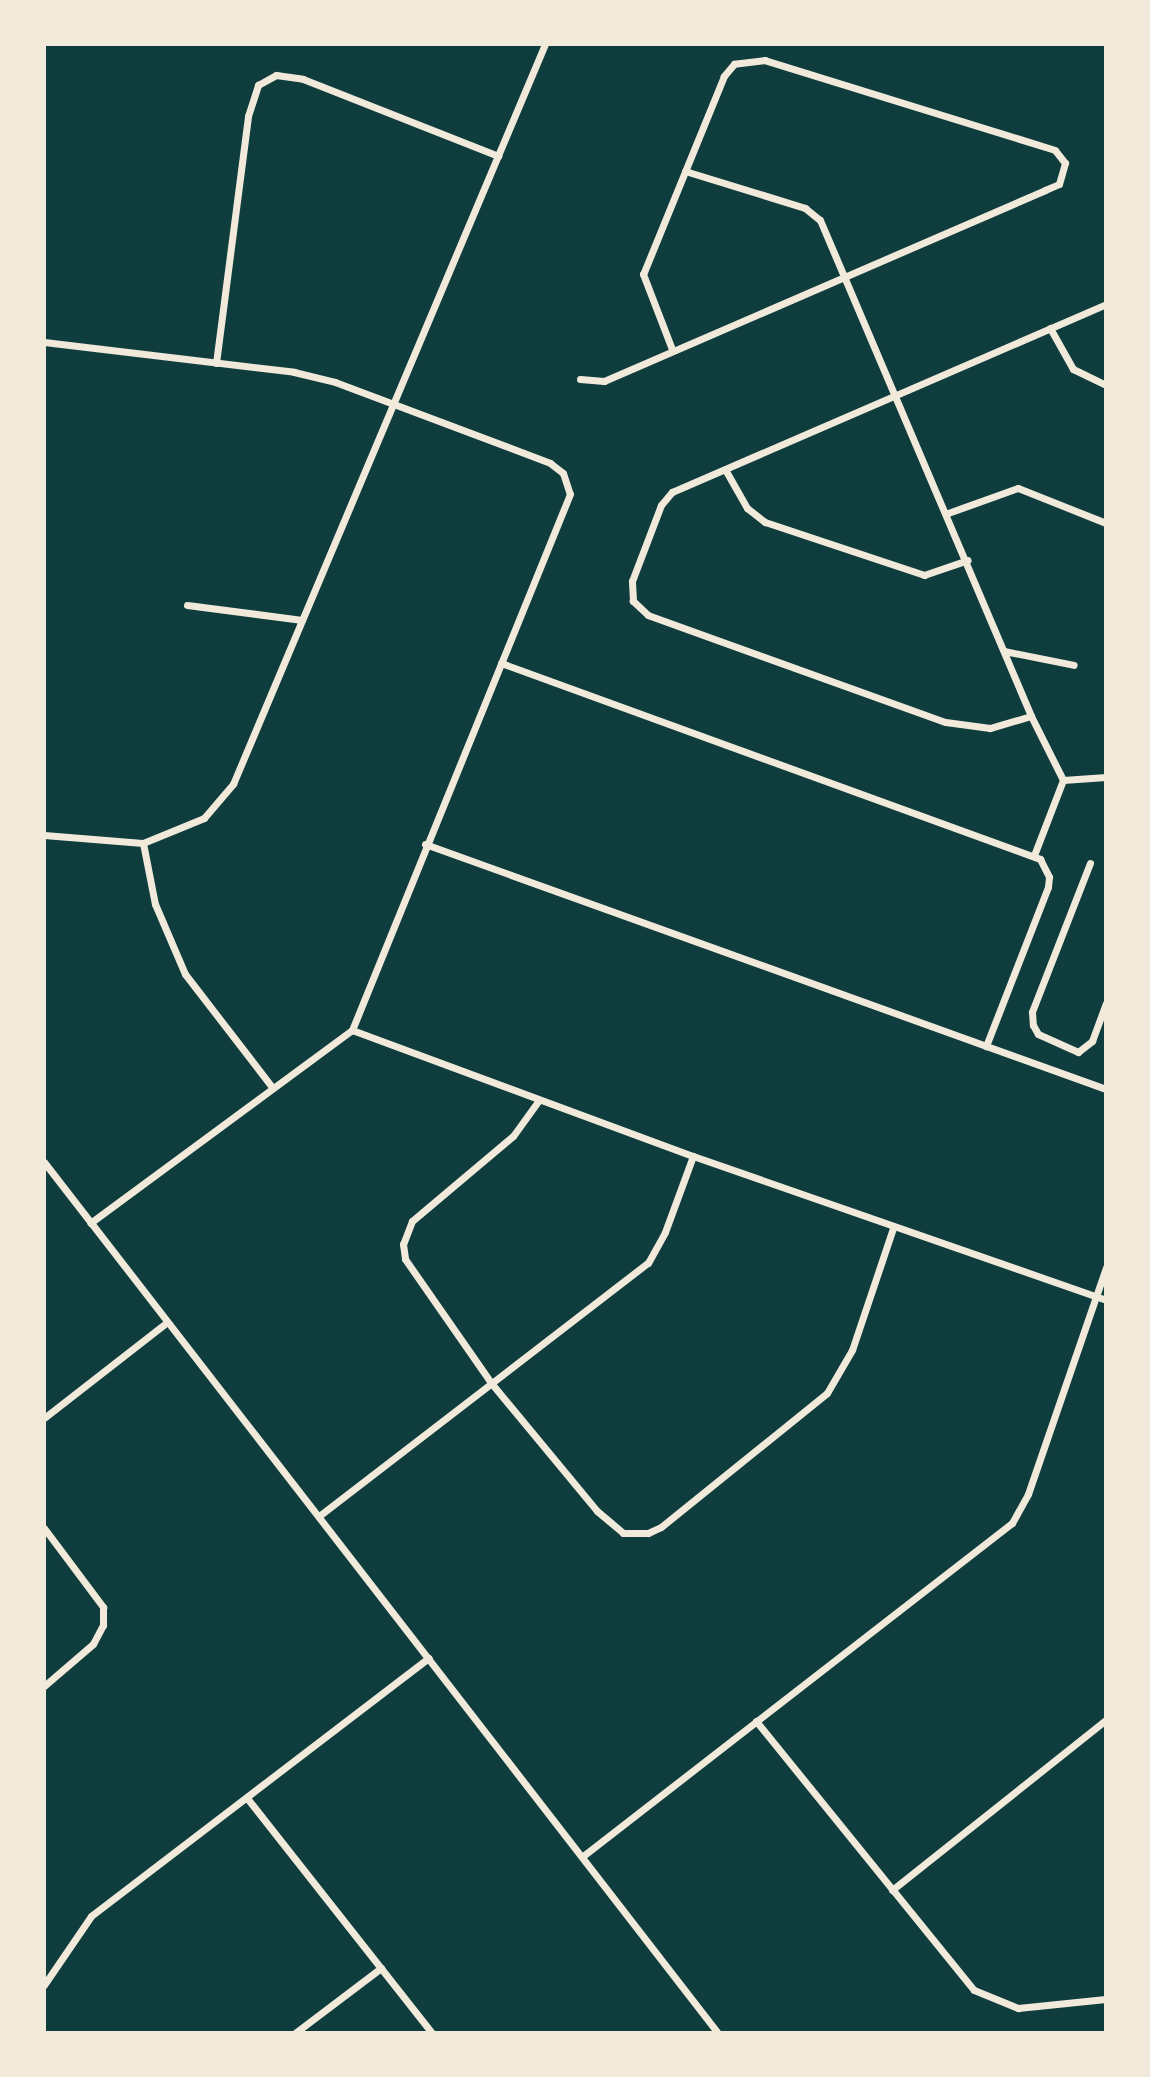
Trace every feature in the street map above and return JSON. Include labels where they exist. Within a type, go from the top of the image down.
[{"type":"street","points":[[44,835],[144,843],[204,818],[227,793],[545,44]]},
{"type":"street","points":[[580,379],[604,381],[672,349],[1059,184],[1065,174],[1060,155],[752,59],[734,64],[724,76],[643,274],[672,349]]},
{"type":"street","points":[[216,363],[247,116],[258,85],[276,75],[303,79],[498,156]]},
{"type":"street","points":[[685,171],[810,210],[820,219],[968,560],[1031,716],[1063,780],[1034,855]]},
{"type":"street","points":[[1031,716],[990,728],[945,722],[640,610],[631,593],[632,581],[665,498],[895,394],[1106,304]]},
{"type":"street","points":[[1051,328],[1073,369],[1106,385]]},
{"type":"street","points":[[44,342],[294,372],[394,401],[550,463],[563,472],[570,494],[425,844],[352,1030],[90,1223]]},
{"type":"street","points":[[726,471],[747,508],[765,522],[924,575],[968,560]]},
{"type":"street","points":[[948,513],[1018,488],[1106,523]]},
{"type":"street","points":[[187,605],[302,620]]},
{"type":"street","points":[[1004,651],[1074,665]]},
{"type":"street","points":[[501,663],[1034,855],[1047,870],[1048,887],[986,1046]]},
{"type":"street","points":[[1063,780],[1106,777]]},
{"type":"street","points":[[144,843],[155,904],[185,974],[272,1087]]},
{"type":"street","points":[[425,844],[1106,1089]]},
{"type":"street","points":[[1090,863],[1032,1013],[1033,1025],[1038,1034],[1078,1052],[1092,1041],[1106,1003]]},
{"type":"street","points":[[352,1030],[893,1228],[1106,1300]]},
{"type":"street","points":[[539,1100],[513,1136],[412,1221],[404,1244],[415,1277],[492,1384],[611,1526],[623,1533],[648,1533],[696,1500],[818,1402],[835,1384],[852,1350],[893,1228]]},
{"type":"street","points":[[319,1516],[648,1263],[665,1232],[693,1156]]},
{"type":"street","points":[[44,1162],[718,2033]]},
{"type":"street","points":[[583,1857],[1012,1523],[1028,1494],[1106,1267]]},
{"type":"street","points":[[44,1418],[166,1323]]},
{"type":"street","points":[[44,1528],[103,1607],[103,1625],[93,1644],[44,1686]]},
{"type":"street","points":[[44,1985],[91,1916],[429,1658]]},
{"type":"street","points":[[892,1890],[1106,1720]]},
{"type":"street","points":[[756,1721],[963,1978],[987,1998],[1036,2009],[1106,1999]]},
{"type":"street","points":[[247,1798],[432,2033]]},
{"type":"street","points":[[295,2033],[381,1968]]}]
